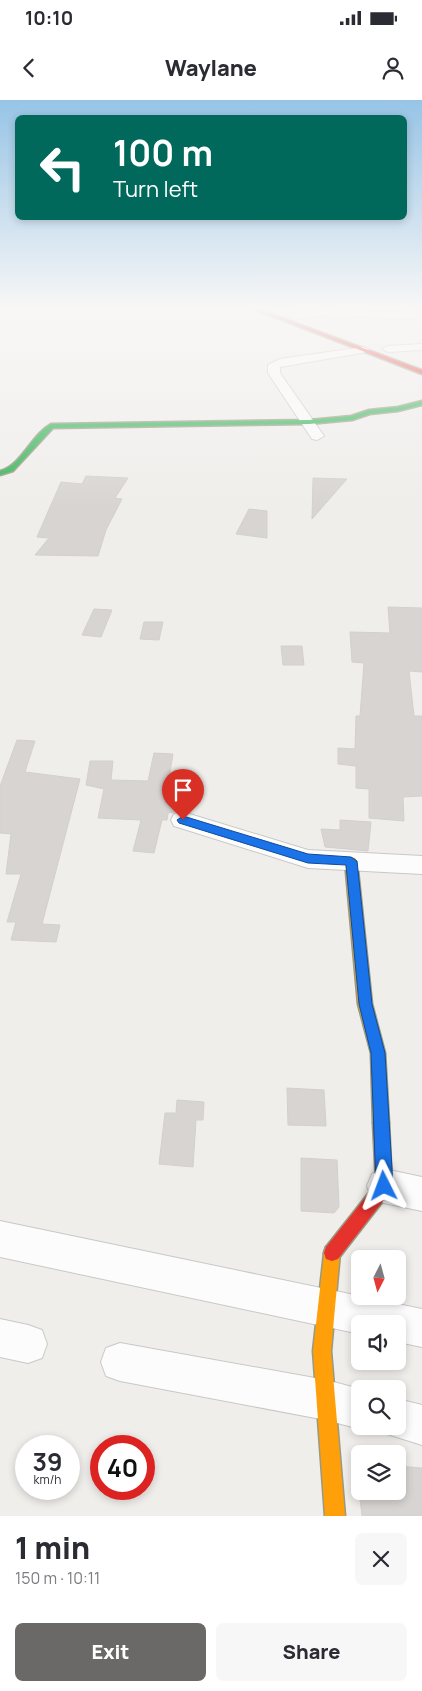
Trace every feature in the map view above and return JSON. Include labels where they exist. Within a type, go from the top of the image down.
[{"type":"main road","points":[[0,473],[11,470],[51,426],[309,422],[352,418],[369,412],[398,409],[422,403]]},
{"type":"main road","points":[[335,1516],[343,1404],[322,1351],[332,1251],[384,1186],[378,1053],[366,1004],[351,861]]},
{"type":"street","points":[[276,376],[317,436]]},
{"type":"street","points":[[183,820],[308,859],[422,865]]},
{"type":"street","points":[[384,1186],[422,1194]]},
{"type":"street","points":[[0,1239],[422,1328]]},
{"type":"street","points":[[120,1362],[343,1404]]},
{"type":"street","points":[[406,1421],[422,1425]]},
{"type":"building","points":[[86,476],[128,478],[115,498],[122,499],[106,530],[98,556],[35,555],[49,538],[37,537],[61,482],[82,484]]},
{"type":"building","points":[[313,478],[347,479],[312,519]]},
{"type":"building","points":[[249,509],[267,511],[267,538],[236,534]]},
{"type":"building","points":[[388,607],[422,608],[422,672],[409,671],[414,716],[422,716],[422,796],[403,797],[404,821],[369,818],[369,789],[356,788],[356,766],[338,764],[338,748],[355,749],[356,716],[360,716],[364,663],[352,662],[350,632],[390,633]]},
{"type":"building","points":[[94,609],[112,610],[101,637],[82,635]]},
{"type":"building","points":[[144,622],[163,622],[159,640],[140,639]]},
{"type":"building","points":[[281,646],[302,646],[304,665],[283,665]]},
{"type":"building","points":[[17,740],[35,741],[25,772],[80,779],[42,924],[60,925],[56,942],[11,940],[16,922],[7,922],[21,874],[6,874],[11,834],[0,833],[0,786]]},
{"type":"building","points":[[154,753],[173,754],[168,784],[183,785],[180,811],[168,813],[167,820],[162,820],[154,853],[133,851],[141,820],[98,818],[104,789],[86,785],[90,761],[113,761],[111,780],[148,781]]},
{"type":"building","points":[[340,820],[371,822],[368,851],[325,847],[321,829],[340,830]]},
{"type":"building","points":[[287,1088],[324,1090],[326,1126],[288,1125]]},
{"type":"building","points":[[177,1100],[204,1102],[203,1120],[196,1120],[193,1167],[159,1164],[165,1113],[176,1113]]},
{"type":"building","points":[[301,1158],[337,1160],[339,1207],[334,1213],[301,1211]]},
{"type":"building","points":[[406,1467],[422,1468],[422,1516],[362,1516],[360,1500],[406,1500]]},
{"type":"traffic: fast","points":[[0,473],[11,470],[21,461],[24,454],[51,426],[309,422],[352,418],[369,412],[398,409],[422,403]]},
{"type":"traffic: slow","points":[[351,861],[365,1004],[378,1053],[381,1123]]},
{"type":"traffic: slow","points":[[332,1253],[322,1351],[335,1516]]},
{"type":"traffic: jam","points":[[332,1253],[384,1186],[381,1123]]},
{"type":"route","points":[[183,820],[308,859],[351,861],[366,1004],[378,1053],[384,1186]]}]
